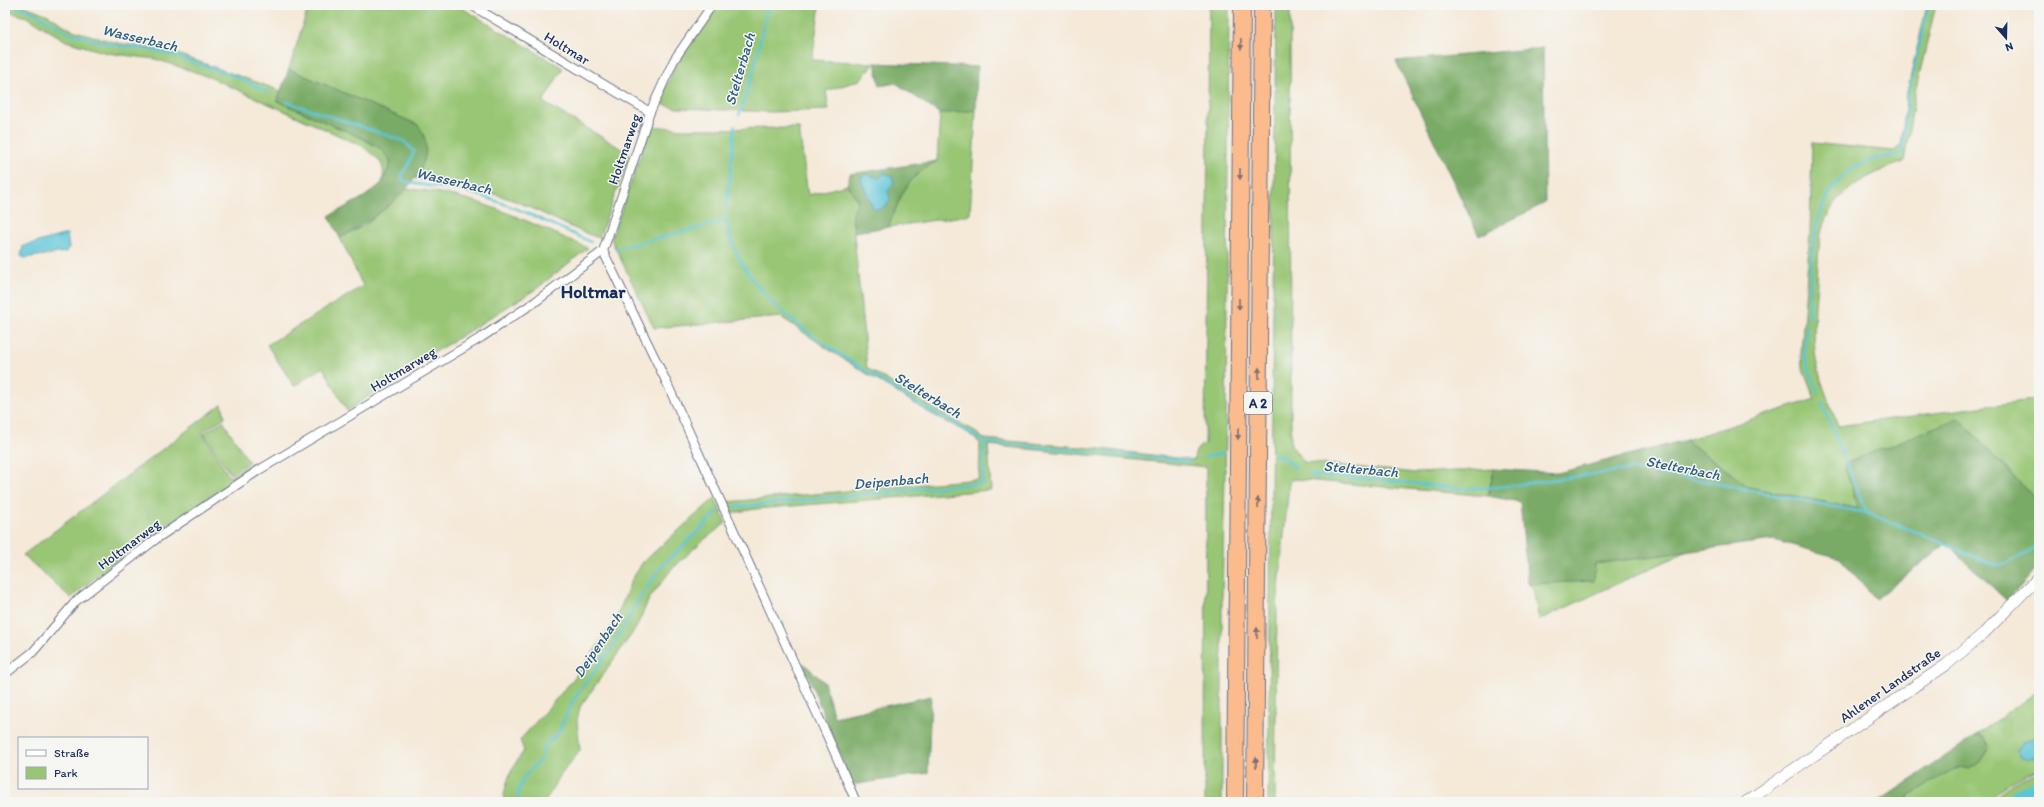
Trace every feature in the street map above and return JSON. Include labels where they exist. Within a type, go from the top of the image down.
[{"type":"highway","name":"A 2","points":[[1235,802],[1242,5]]},
{"type":"highway","name":"A 2","points":[[1255,802],[1262,5]]},
{"type":"street","name":"Holtmar","points":[[471,5],[650,112]]},
{"type":"street","name":"Holtmarweg","points":[[5,674],[33,652],[76,601],[156,539],[259,470],[482,337],[535,302],[602,251],[650,112],[674,60],[712,5]]},
{"type":"street","points":[[602,251],[665,380],[856,802]]},
{"type":"street","name":"Ahlener Landstraße","points":[[1746,802],[1946,665],[1984,633],[2039,578]]},
{"type":"green space","points":[[5,5],[23,5],[48,15],[72,30],[117,43],[169,51],[281,91],[277,101],[362,138],[382,149],[391,162],[382,183],[383,170],[380,161],[362,146],[207,76],[155,59],[107,53],[66,41],[27,17],[5,11]]},
{"type":"green space","points":[[309,5],[457,5],[563,68],[543,102],[630,154],[599,238],[576,229],[521,203],[498,195],[438,181],[414,178],[421,170],[418,125],[289,69]]},
{"type":"green space","points":[[716,5],[820,5],[812,60],[875,63],[860,80],[826,91],[829,110],[771,112],[677,108],[659,103],[676,65]]},
{"type":"green space","points":[[1209,5],[1229,5],[1226,435],[1222,597],[1222,802],[1205,802],[1206,467],[988,445],[991,490],[755,509],[732,513],[727,502],[979,479],[980,443],[968,433],[928,412],[834,353],[781,317],[654,328],[611,239],[651,126],[685,129],[799,128],[808,195],[847,185],[858,201],[852,214],[867,368],[941,413],[971,429],[984,439],[1091,448],[1194,460],[1197,450],[1200,446],[1205,444]]},
{"type":"green space","points":[[1276,5],[1290,5],[1291,445],[1304,462],[1416,473],[1494,469],[1488,496],[1293,479],[1289,484],[1277,607],[1275,802],[1268,802]]},
{"type":"green space","points":[[1927,5],[1936,5],[1915,93],[1904,162],[1864,179],[1852,187],[1833,207],[1826,219],[1821,233],[1814,325],[1814,342],[1818,370],[1838,426],[2039,399],[2039,503],[1958,418],[1859,509],[1749,487],[1686,440],[1815,399],[1802,366],[1801,354],[1810,232],[1812,143],[1894,151],[1901,145],[1907,92]]},
{"type":"green space","points":[[1543,48],[1545,203],[1479,236],[1396,61]]},
{"type":"green space","points":[[875,63],[977,67],[976,110],[940,114],[896,83],[880,86]]},
{"type":"green space","points":[[289,69],[418,125],[425,142],[424,159],[417,176],[404,192],[371,219],[340,238],[329,216],[364,197],[382,183],[391,162],[381,149],[362,138],[277,101]]},
{"type":"green space","points":[[976,110],[970,215],[888,227],[901,197],[911,181],[926,167],[937,161],[940,114]]},
{"type":"green space","points":[[937,161],[917,174],[905,189],[888,227],[854,232],[852,214],[858,201],[847,185],[850,174]]},
{"type":"green space","points":[[406,189],[430,191],[477,202],[588,248],[536,289],[405,371],[347,411],[323,367],[294,386],[267,345],[363,286],[340,238],[365,225]]},
{"type":"green space","points":[[222,404],[225,417],[202,432],[229,477],[252,463],[258,466],[139,545],[115,562],[71,598],[23,555]]},
{"type":"green space","points":[[1958,418],[2039,503],[2039,566],[2007,601],[1947,543],[1876,599],[1840,558],[1773,540],[1595,564],[1594,581],[1528,584],[1520,502],[1488,496],[1494,469],[1558,473],[1686,440],[1749,487],[1858,509],[1844,464]]},
{"type":"green space","points":[[223,421],[249,462],[230,474],[204,433]]},
{"type":"green space","points":[[715,498],[726,523],[700,543],[671,570],[649,599],[636,628],[580,707],[577,720],[580,750],[560,776],[545,802],[503,802],[510,775],[524,751],[520,740],[571,682],[615,622],[631,581],[643,562]]},
{"type":"green space","points":[[1688,551],[1539,620],[1533,589],[1528,584],[1594,581],[1594,564]]},
{"type":"green space","points":[[803,663],[824,682],[834,717],[931,696],[928,773],[852,785]]},
{"type":"green space","points":[[2039,690],[2039,743],[2032,738],[2022,745],[2020,747],[2020,757],[2025,759],[2039,756],[2039,769],[2012,782],[1994,796],[1989,802],[1911,802],[1908,796],[1934,779],[1950,771],[1980,763],[1987,751],[1988,744],[1984,738],[1978,734]]},
{"type":"green space","points":[[1978,734],[1985,738],[1989,746],[1988,751],[1980,763],[1970,769],[1959,767],[1954,769],[1908,796],[1911,802],[1878,802]]},
{"type":"green space","points":[[2039,772],[2039,802],[1993,802],[2013,783]]},
{"type":"water","points":[[885,173],[892,176],[894,182],[888,191],[890,198],[887,205],[878,210],[873,208],[861,180],[862,176],[866,174],[879,178]]},
{"type":"water","points":[[67,234],[69,248],[66,252],[24,258],[21,256],[23,246]]},
{"type":"water","points":[[2032,738],[2039,743],[2039,756],[2028,760],[2020,757],[2017,751],[2023,741],[2028,741]]},
{"type":"waterway","name":"Wasserbach","points":[[9,5],[31,11],[69,33],[113,45],[163,52],[234,76],[267,92]]},
{"type":"waterway","name":"Stelterbach","points":[[739,115],[754,70],[768,5]]},
{"type":"waterway","points":[[1808,319],[1810,277],[1815,232],[1821,211],[1830,192],[1843,176],[1861,164],[1871,160],[1902,153],[1909,90],[1929,5]]},
{"type":"waterway","name":"Wasserbach","points":[[287,102],[404,141],[414,151],[409,164],[402,174],[402,180],[410,183],[460,190],[500,202],[591,242]]},
{"type":"waterway","name":"Stelterbach","points":[[726,213],[735,126]]},
{"type":"waterway","name":"Stelterbach","points":[[726,219],[733,244],[744,267],[758,287],[794,322],[898,392],[984,442],[1190,461]]},
{"type":"waterway","points":[[615,249],[726,221]]},
{"type":"waterway","points":[[1807,325],[1804,356],[1818,393]]},
{"type":"waterway","points":[[1822,403],[1843,455]]},
{"type":"waterway","name":"Deipenbach","points":[[735,507],[983,483],[984,442]]},
{"type":"waterway","name":"Stelterbach","points":[[1205,457],[1224,453]]},
{"type":"waterway","name":"Stelterbach","points":[[1273,454],[1284,457],[1296,468]]},
{"type":"waterway","points":[[1846,463],[1867,513]]},
{"type":"waterway","name":"Stelterbach","points":[[1309,475],[1392,481],[1465,489],[1499,487],[1633,469],[1683,477],[1867,513],[1994,565],[2005,564],[2039,546]]},
{"type":"waterway","name":"Deipenbach","points":[[518,802],[518,792],[524,777],[541,759],[545,745],[557,735],[574,699],[613,646],[641,596],[661,567],[718,512]]},
{"type":"waterway","points":[[2013,802],[2018,796],[2039,786]]},
{"type":"district","name":"Holtmar","points":[[593,292]]}]
